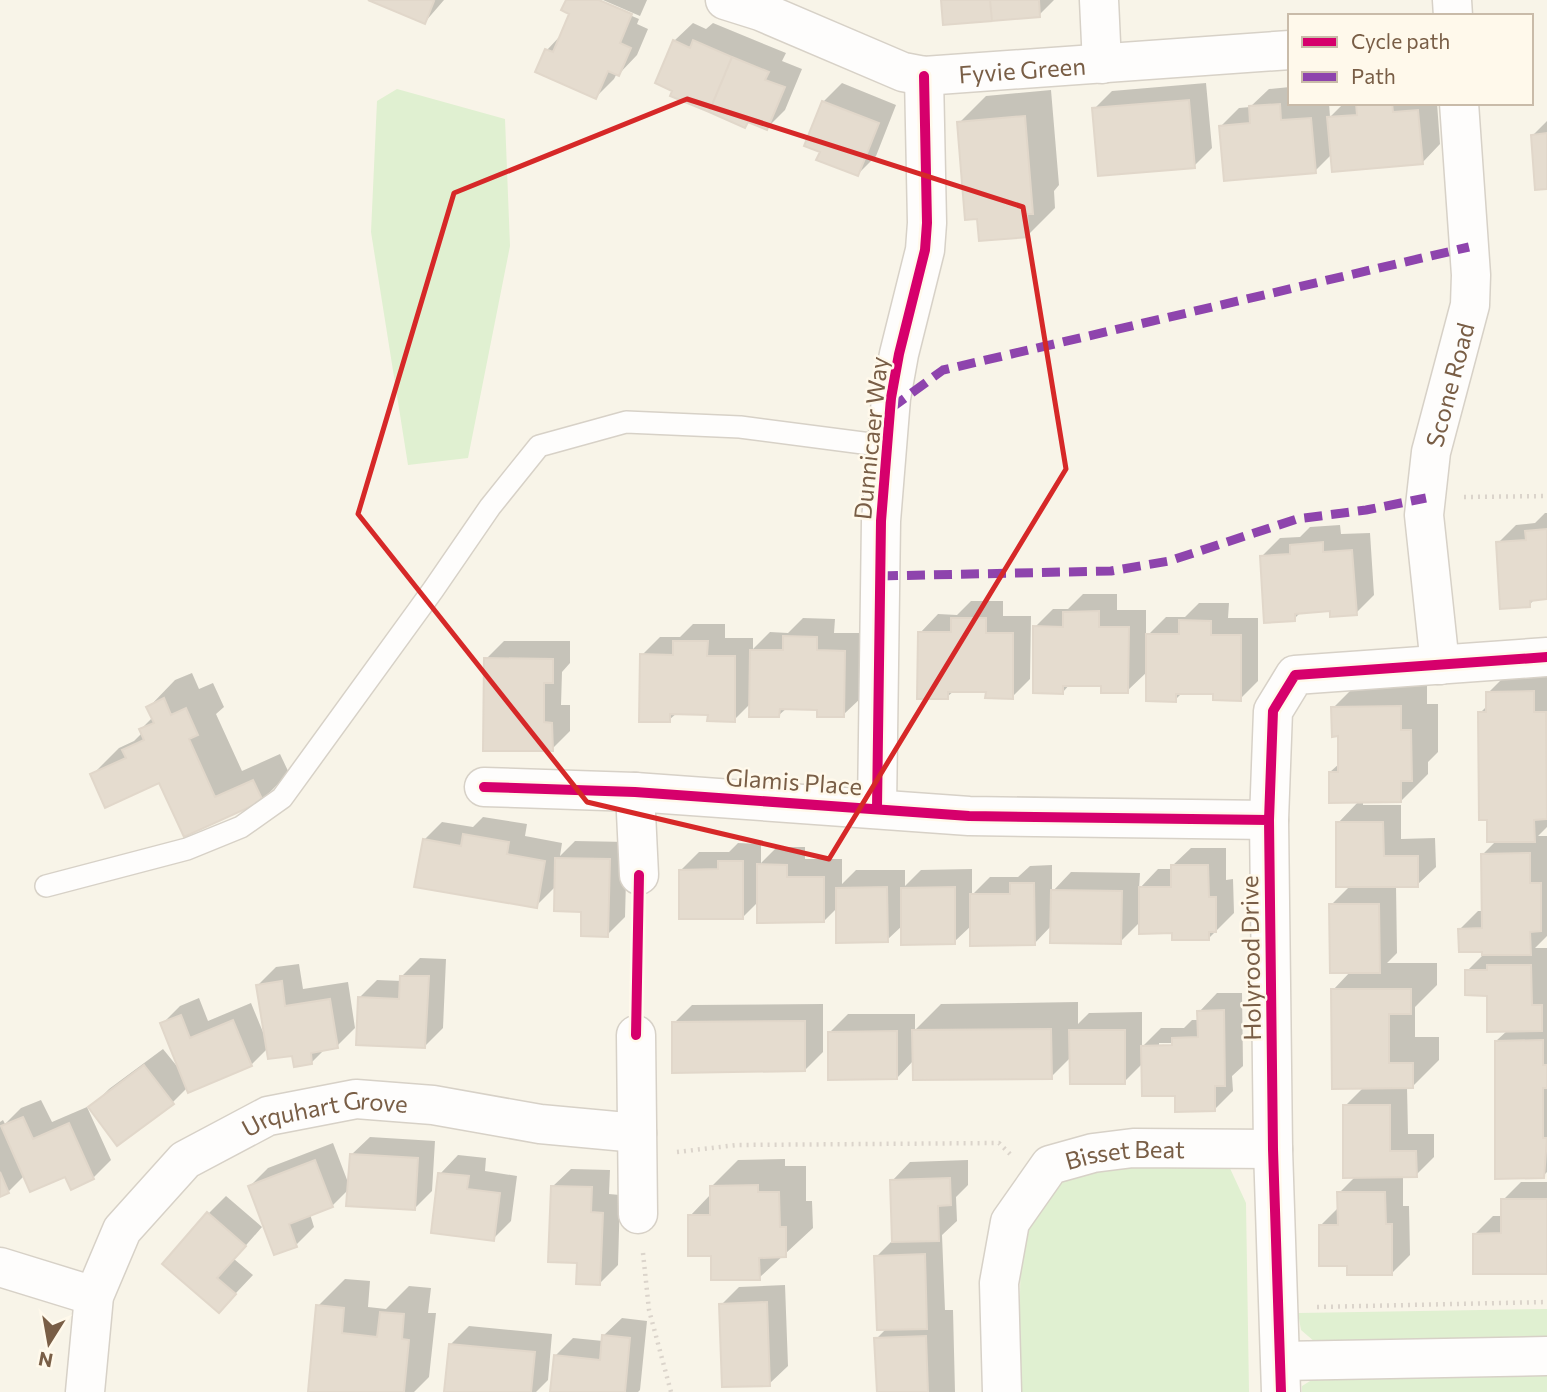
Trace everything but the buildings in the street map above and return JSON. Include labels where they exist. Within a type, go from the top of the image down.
[{"type":"street","name":"Fyvie Green","points":[[725,0],[760,11],[903,72],[924,76],[1288,50]]},
{"type":"street","points":[[1099,0],[1102,64]]},
{"type":"street","name":"Dunnicaer Way","points":[[877,808],[880,535],[891,398],[925,250],[927,223],[924,76]]},
{"type":"street","name":"Scone Road","points":[[1440,665],[1424,514],[1431,452],[1470,304],[1471,275],[1459,105]]},
{"type":"street","points":[[1440,665],[1547,657]]},
{"type":"street","name":"Holyrood Drive","points":[[1281,1376],[1273,1149],[1269,820],[1273,711],[1295,675],[1440,665]]},
{"type":"street","name":"Glamis Place","points":[[484,787],[635,792],[969,816],[1269,820]]},
{"type":"street","points":[[635,792],[639,874]]},
{"type":"street","points":[[636,1035],[638,1214]]},
{"type":"street","name":"Urquhart Grove","points":[[94,1296],[122,1230],[185,1160],[268,1116],[356,1099],[433,1105],[637,1145]]},
{"type":"street","name":"Bisset Beat","points":[[1002,1392],[999,1283],[1010,1222],[1050,1165],[1093,1153],[1133,1148],[1273,1149]]},
{"type":"street","points":[[0,1267],[94,1296],[85,1392]]},
{"type":"street","points":[[1281,1376],[1547,1356]]},
{"type":"lane","points":[[46,886],[187,849],[241,827],[282,798],[490,507],[539,446],[626,422],[740,427],[886,446]]},
{"type":"path","points":[[1426,498],[1547,496]]},
{"type":"path","points":[[637,1145],[999,1143],[1038,1181]]},
{"type":"path","points":[[638,1214],[649,1310],[671,1392]]},
{"type":"path","points":[[1278,1308],[1547,1302]]},
{"type":"highlighted area","points":[[687,99],[1023,207],[1066,469],[829,859],[587,802],[358,514],[454,193]]},
{"type":"green space","points":[[397,89],[505,119],[510,246],[468,458],[408,465],[371,232],[377,101]]},
{"type":"green space","points":[[1110,1164],[1228,1164],[1246,1203],[1249,1392],[1018,1392],[1021,1245],[1041,1199],[1071,1175]]},
{"type":"green space","points":[[1547,1309],[1547,1336],[1315,1342],[1301,1330],[1298,1313]]},
{"type":"green space","points":[[1547,1370],[1547,1392],[1302,1392],[1302,1386],[1323,1373]]},
{"type":"marked path","points":[[890,409],[943,370],[1469,247]]},
{"type":"marked path","points":[[880,576],[1111,571],[1169,561],[1297,519],[1366,510],[1426,498]]},
{"type":"cycle path","points":[[877,808],[881,521],[891,398],[925,250],[927,223],[924,76]]},
{"type":"cycle path","points":[[1281,1392],[1273,1149],[1269,820],[1273,711],[1295,675],[1547,657]]},
{"type":"cycle path","points":[[484,787],[635,792],[969,816],[1269,820]]},
{"type":"cycle path","points":[[636,1035],[639,875]]}]
